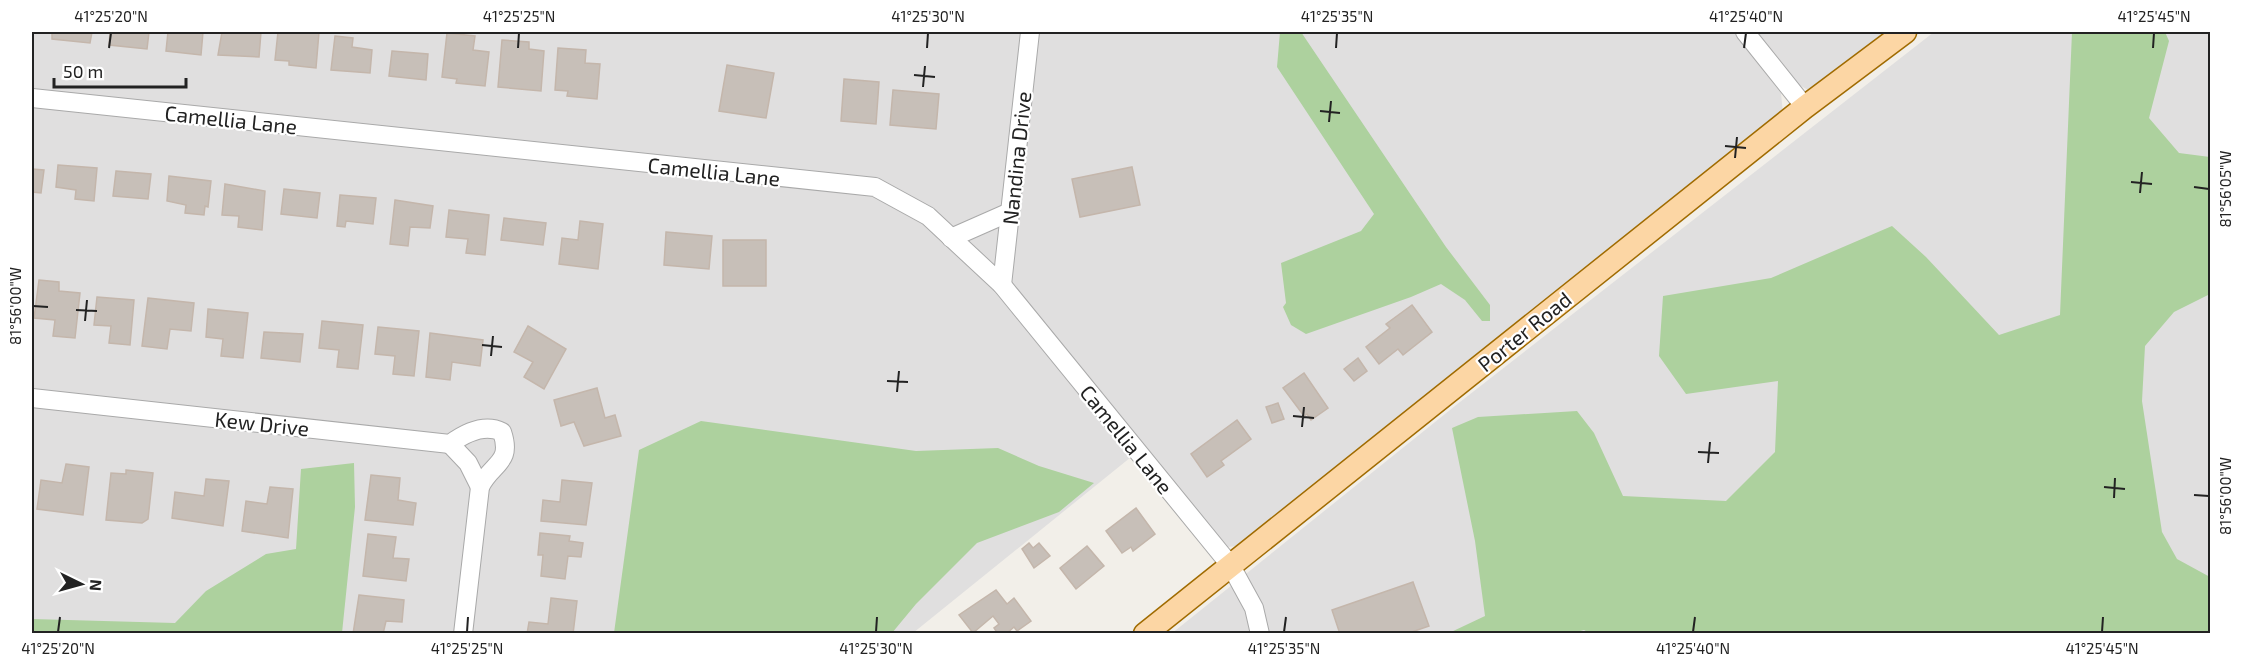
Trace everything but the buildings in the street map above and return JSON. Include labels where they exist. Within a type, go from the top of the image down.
[{"type":"main road","name":"Porter Road","points":[[1145,633],[1805,107],[1905,32]]},
{"type":"street","name":"Nandina Drive","points":[[1002,285],[1030,32]]},
{"type":"street","points":[[1745,32],[1805,107]]},
{"type":"street","name":"Camellia Lane","points":[[32,98],[875,187],[928,216],[1002,285],[1230,566],[1254,608],[1260,633]]},
{"type":"street","points":[[951,238],[1010,212]]},
{"type":"street","name":"Kew Drive","points":[[32,398],[450,444]]},
{"type":"street","points":[[463,633],[480,487],[489,472],[500,463],[506,445],[502,432],[489,428],[470,432],[450,444],[468,463],[480,487]]},
{"type":"shaded area","points":[[32,32],[1734,32],[1781,93],[1783,114],[1238,546],[1227,547],[1141,449],[913,633],[32,634]]},
{"type":"shaded area","points":[[1753,32],[1897,32],[1819,89],[1808,90],[1791,80]]},
{"type":"shaded area","points":[[1934,32],[2210,32],[2210,633],[1171,634],[1460,402]]},
{"type":"green space","points":[[1280,32],[1301,32],[1446,247],[1490,305],[1490,321],[1482,321],[1465,300],[1441,284],[1306,334],[1291,325],[1283,307],[1286,303],[1281,263],[1361,231],[1374,214],[1277,67]]},
{"type":"green space","points":[[2072,32],[2165,32],[2169,41],[2149,118],[2179,153],[2210,157],[2210,294],[2174,312],[2145,346],[2142,401],[2162,532],[2177,559],[2210,577],[2210,633],[1591,634],[1584,630],[1569,634],[1449,633],[1485,616],[1475,541],[1452,428],[1478,417],[1577,411],[1594,433],[1623,496],[1726,501],[1775,452],[1778,381],[1686,394],[1659,356],[1663,296],[1771,278],[1892,226],[1926,257],[1999,335],[2060,315]]},
{"type":"green space","points":[[701,421],[916,451],[998,448],[1039,466],[1094,483],[1059,512],[977,543],[916,604],[892,633],[614,633],[639,450]]},
{"type":"green space","points":[[354,463],[355,507],[342,633],[32,633],[32,619],[175,623],[206,591],[266,554],[296,549],[301,469]]}]
